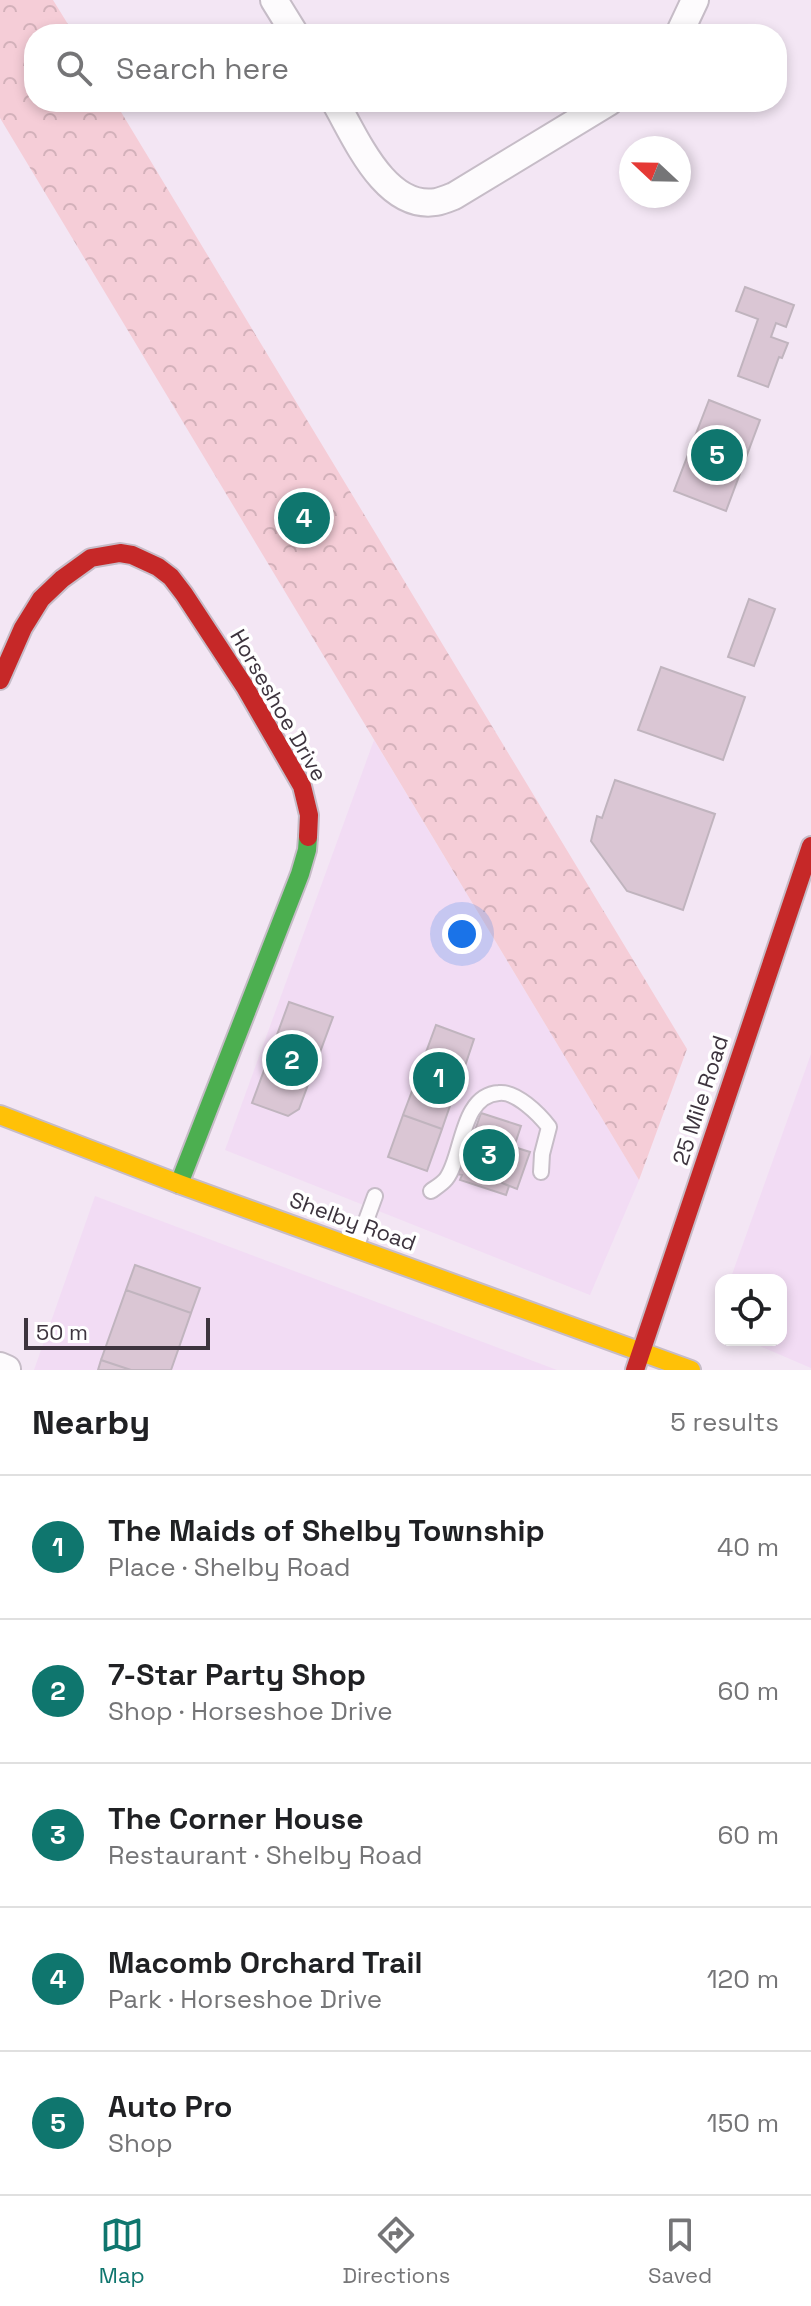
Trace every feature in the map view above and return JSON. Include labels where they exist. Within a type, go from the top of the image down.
[{"type":"street","points":[[274,0],[289,24]]},
{"type":"street","points":[[684,24],[695,0]]},
{"type":"street","points":[[341,112],[381,180],[404,197],[437,202],[454,196],[593,112]]},
{"type":"street","name":"Horseshoe Drive","points":[[0,680],[23,628],[41,599],[62,579],[91,558],[120,553],[132,555],[158,567],[171,577],[184,594],[245,687],[302,786],[309,815],[307,850],[300,874],[179,1184]]},
{"type":"street","name":"25 Mile Road","points":[[635,1370],[811,846]]},
{"type":"street","name":"Shelby Road","points":[[0,1115],[179,1184],[691,1370]]},
{"type":"street","points":[[0,1366],[7,1369]]},
{"type":"lane","points":[[431,1191],[446,1179],[473,1109],[481,1100],[500,1092],[515,1097],[549,1127],[541,1172]]},
{"type":"lane","points":[[356,1248],[375,1196]]},
{"type":"shaded area","points":[[374,740],[639,1180],[590,1295],[225,1150]]},
{"type":"shaded area","points":[[811,1054],[811,1368],[760,1346],[787,1346],[787,1274],[732,1274]]},
{"type":"shaded area","points":[[95,1196],[557,1370],[34,1370]]},
{"type":"green space","points":[[0,0],[53,0],[68,24],[24,24],[24,112],[121,112],[687,1049],[639,1180],[0,118]]},
{"type":"building","points":[[745,287],[794,305],[786,327],[776,323],[771,337],[788,343],[782,358],[779,357],[768,387],[738,376],[758,319],[736,311]]},
{"type":"building","points":[[709,400],[760,420],[726,511],[674,491]]},
{"type":"building","points":[[749,599],[775,609],[754,666],[728,657]]},
{"type":"building","points":[[661,667],[745,697],[723,760],[638,730]]},
{"type":"building","points":[[615,780],[715,814],[683,910],[627,891],[591,841],[597,816],[602,818]]},
{"type":"building","points":[[289,1002],[333,1017],[299,1109],[288,1116],[252,1103]]},
{"type":"building","points":[[436,1025],[474,1039],[464,1069],[425,1055]]},
{"type":"building","points":[[425,1055],[464,1069],[452,1100],[414,1086]]},
{"type":"building","points":[[414,1086],[452,1100],[442,1129],[403,1115]]},
{"type":"building","points":[[481,1113],[521,1126],[502,1183],[509,1186],[506,1195],[460,1180],[462,1175],[457,1174]]},
{"type":"building","points":[[403,1115],[442,1129],[427,1171],[388,1157]]},
{"type":"building","points":[[514,1147],[530,1152],[517,1189],[502,1183]]},
{"type":"building","points":[[135,1265],[200,1288],[191,1313],[126,1290]]},
{"type":"building","points":[[126,1290],[191,1313],[171,1370],[131,1370],[101,1360]]},
{"type":"building","points":[[101,1360],[131,1370],[98,1370]]},
{"type":"traffic: fast","points":[[179,1184],[300,874],[308,837]]},
{"type":"traffic: slow","points":[[0,1115],[179,1184],[691,1370]]},
{"type":"traffic: jam","points":[[0,680],[23,628],[41,599],[91,558],[120,553],[158,567],[171,577],[184,594],[245,687],[302,786],[309,815],[308,837]]},
{"type":"traffic: jam","points":[[635,1370],[811,846]]},
{"type":"place","name":"Auto Pro","points":[[717,455]]},
{"type":"place","name":"Macomb Orchard Trail","points":[[304,518]]},
{"type":"place","name":"7-Star Party Shop","points":[[292,1060]]},
{"type":"place","name":"The Maids of Shelby Township","points":[[439,1078]]},
{"type":"place","name":"The Corner House","points":[[489,1155]]}]
